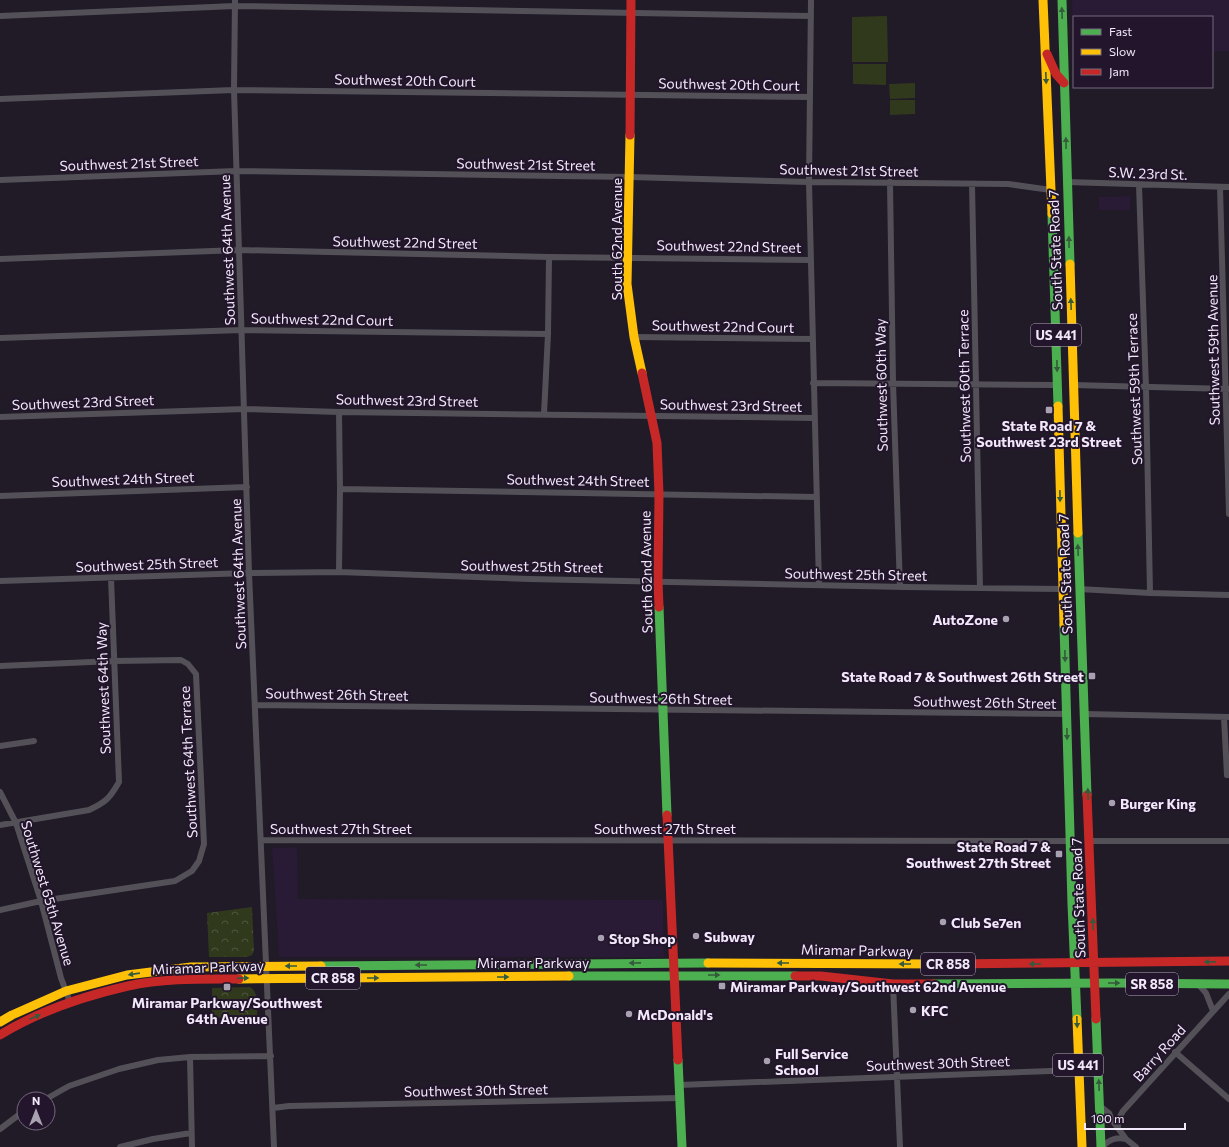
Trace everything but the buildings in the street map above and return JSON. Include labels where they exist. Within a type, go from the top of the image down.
[{"type":"main road","name":"South 62nd Avenue","points":[[631,0],[630,177],[627,284],[634,337],[657,443],[659,494],[658,581],[682,1147]]},
{"type":"main road","name":"South State Road 7","points":[[1043,0],[1051,190],[1074,963],[1082,1147]]},
{"type":"main road","name":"South State Road 7","points":[[1062,0],[1080,613],[1102,1147]]},
{"type":"main road","points":[[1045,51],[1059,79],[1064,83]]},
{"type":"main road","points":[[1049,159],[1057,174],[1067,182]]},
{"type":"main road","points":[[1051,190],[1056,193],[1068,212]]},
{"type":"main road","points":[[1063,565],[1071,582],[1075,587],[1080,589]]},
{"type":"main road","points":[[1063,589],[1072,597],[1080,613]]},
{"type":"main road","name":"SR 858","points":[[1074,963],[1229,961]]},
{"type":"main road","name":"Miramar Parkway","points":[[0,1022],[12,1015],[66,991],[127,975],[191,967],[674,962],[892,964],[1074,963]]},
{"type":"main road","points":[[410,977],[416,974],[445,972],[456,965]]},
{"type":"main road","name":"Miramar Parkway","points":[[0,1035],[16,1025],[70,1002],[129,986],[192,979],[765,975],[821,976],[893,984],[1075,983]]},
{"type":"main road","name":"SR 858","points":[[1075,983],[1229,984]]},
{"type":"street","points":[[811,0],[809,182],[810,260],[819,585]]},
{"type":"street","points":[[0,16],[235,3],[811,16]]},
{"type":"street","name":"Southwest 64th Avenue","points":[[235,3],[234,90],[249,573],[274,1147]]},
{"type":"street","name":"Southwest 20th Court","points":[[0,99],[234,90],[810,97]]},
{"type":"street","name":"Southwest 21st Street","points":[[0,180],[236,171],[630,177],[809,182],[1008,184],[1051,190]]},
{"type":"street","name":"Southwest 60th Way","points":[[890,182],[893,383],[900,587]]},
{"type":"street","name":"S.W. 23rd St.","points":[[1067,182],[1229,187]]},
{"type":"street","name":"Southwest 60th Terrace","points":[[972,184],[980,588]]},
{"type":"street","name":"Southwest 59th Terrace","points":[[1139,185],[1146,388],[1150,593]]},
{"type":"street","name":"Southwest 59th Avenue","points":[[1220,186],[1227,389],[1229,514]]},
{"type":"street","name":"Southwest 22nd Street","points":[[0,259],[240,250],[549,257],[810,260]]},
{"type":"street","points":[[544,414],[548,334],[549,257]]},
{"type":"street","name":"Southwest 22nd Court","points":[[0,338],[242,330],[548,334]]},
{"type":"street","name":"Southwest 22nd Court","points":[[634,337],[812,339]]},
{"type":"street","name":"Southwest 23rd Street","points":[[813,383],[1057,385]]},
{"type":"street","points":[[1073,385],[1227,389]]},
{"type":"street","name":"Southwest 23rd Street","points":[[0,417],[245,409],[338,412],[814,418]]},
{"type":"street","points":[[338,412],[340,489],[339,572]]},
{"type":"street","name":"Southwest 24th Street","points":[[0,496],[247,487]]},
{"type":"street","name":"Southwest 24th Street","points":[[340,489],[816,497]]},
{"type":"street","name":"Southwest 25th Street","points":[[0,581],[249,573],[339,572],[530,579],[1063,589]]},
{"type":"street","name":"Southwest 64th Way","points":[[16,823],[89,810],[103,804],[112,795],[119,782],[111,578]]},
{"type":"street","points":[[1080,589],[1229,595]]},
{"type":"street","name":"Southwest 64th Terrace","points":[[41,901],[175,881],[192,871],[199,861],[204,844],[196,674],[188,664],[181,660],[114,661]]},
{"type":"street","points":[[0,666],[114,661]]},
{"type":"street","name":"Southwest 26th Street","points":[[255,705],[1067,714]]},
{"type":"street","points":[[1084,714],[1226,717],[1227,775],[1229,775]]},
{"type":"street","points":[[0,746],[34,741]]},
{"type":"street","name":"Southwest 65th Avenue","points":[[0,792],[16,823],[41,901],[61,978],[70,1002]]},
{"type":"street","points":[[0,825],[16,823]]},
{"type":"street","name":"Southwest 27th Street","points":[[261,840],[1070,841]]},
{"type":"street","points":[[1090,841],[1229,841]]},
{"type":"street","points":[[0,910],[41,901]]},
{"type":"street","points":[[893,984],[900,1147]]},
{"type":"street","points":[[1199,985],[1206,993],[1213,1011]]},
{"type":"street","name":"Barry Road","points":[[1118,1128],[1118,1120],[1123,1111],[1229,994]]},
{"type":"street","points":[[1175,1052],[1229,1099]]},
{"type":"street","points":[[56,1093],[69,1086],[119,1069],[158,1060],[190,1057],[271,1056]]},
{"type":"street","points":[[190,1057],[192,1147]]},
{"type":"street","name":"Southwest 30th Street","points":[[679,1085],[1079,1070]]},
{"type":"street","name":"Southwest 30th Street","points":[[273,1108],[289,1106],[680,1098]]},
{"type":"street","points":[[1100,1106],[1109,1113],[1112,1120],[1126,1139],[1136,1147]]},
{"type":"street","points":[[1109,1113],[1123,1111]]},
{"type":"street","points":[[0,1129],[16,1117]]},
{"type":"street","points":[[120,1147],[153,1139],[192,1133]]},
{"type":"street","points":[[1102,1147],[1110,1140],[1116,1138],[1126,1139]]},
{"type":"shaded area","points":[[1072,0],[1229,0],[1229,51],[1213,51],[1213,16],[1073,16],[1073,57]]},
{"type":"shaded area","points":[[1130,196],[1130,210],[1099,210],[1099,197]]},
{"type":"shaded area","points":[[297,847],[298,899],[663,900],[664,957],[279,957],[272,848]]},
{"type":"green space","points":[[887,16],[888,62],[852,62],[852,17]]},
{"type":"green space","points":[[853,64],[886,64],[886,85],[853,84]]},
{"type":"green space","points":[[915,83],[915,98],[890,99],[889,84]]},
{"type":"green space","points":[[890,100],[915,100],[915,114],[890,115]]},
{"type":"green space","points":[[252,907],[254,951],[252,955],[247,957],[209,957],[207,913]]},
{"type":"green space","points":[[250,987],[257,997],[257,1018],[212,1018],[212,988]]},
{"type":"traffic: fast","points":[[1062,0],[1070,264]]},
{"type":"traffic: fast","points":[[1052,214],[1058,406]]},
{"type":"traffic: fast","points":[[1078,533],[1087,795]]},
{"type":"traffic: fast","points":[[659,607],[667,815]]},
{"type":"traffic: fast","points":[[1064,625],[1072,904],[1077,1019]]},
{"type":"traffic: fast","points":[[321,966],[708,963]]},
{"type":"traffic: fast","points":[[569,976],[795,976]]},
{"type":"traffic: fast","points":[[934,984],[1229,984]]},
{"type":"traffic: fast","points":[[1096,1019],[1101,1147]]},
{"type":"traffic: fast","points":[[678,1060],[682,1147]]},
{"type":"traffic: slow","points":[[1043,0],[1052,214]]},
{"type":"traffic: slow","points":[[630,135],[627,284],[634,337],[642,373]]},
{"type":"traffic: slow","points":[[1070,264],[1078,533]]},
{"type":"traffic: slow","points":[[1058,406],[1064,625]]},
{"type":"traffic: slow","points":[[708,963],[945,964]]},
{"type":"traffic: slow","points":[[0,1022],[12,1015],[66,991],[127,975],[191,967],[321,966]]},
{"type":"traffic: slow","points":[[239,979],[569,976]]},
{"type":"traffic: slow","points":[[1077,1019],[1082,1147]]},
{"type":"traffic: jam","points":[[630,135],[631,0]]},
{"type":"traffic: jam","points":[[1047,54],[1056,74],[1064,83]]},
{"type":"traffic: jam","points":[[642,373],[657,443],[659,494],[659,607]]},
{"type":"traffic: jam","points":[[1087,795],[1096,1019]]},
{"type":"traffic: jam","points":[[667,815],[678,1060]]},
{"type":"traffic: jam","points":[[945,964],[1229,961]]},
{"type":"traffic: jam","points":[[795,976],[821,976],[893,984],[934,984]]},
{"type":"traffic: jam","points":[[0,1035],[15,1026],[62,1005],[95,994],[128,986],[169,980],[239,979]]},
{"type":"place","name":"State Road 7 & Southwest 23rd Street","points":[[1049,410]]},
{"type":"place","name":"AutoZone","points":[[1006,619]]},
{"type":"place","name":"State Road 7 & Southwest 26th Street","points":[[1092,676]]},
{"type":"place","name":"Burger King","points":[[1112,803]]},
{"type":"place","name":"State Road 7 & Southwest 27th Street","points":[[1059,854]]},
{"type":"place","name":"Club Se7en","points":[[943,922]]},
{"type":"place","name":"Subway","points":[[696,936]]},
{"type":"place","name":"Stop Shop","points":[[601,938]]},
{"type":"place","name":"Miramar Parkway/Southwest 62nd Avenue","points":[[722,986]]},
{"type":"place","name":"Miramar Parkway/Southwest 64th Avenue","points":[[227,987]]},
{"type":"place","name":"KFC","points":[[913,1010]]},
{"type":"place","name":"McDonald's","points":[[629,1014]]},
{"type":"place","name":"Full Service School","points":[[767,1061]]}]
